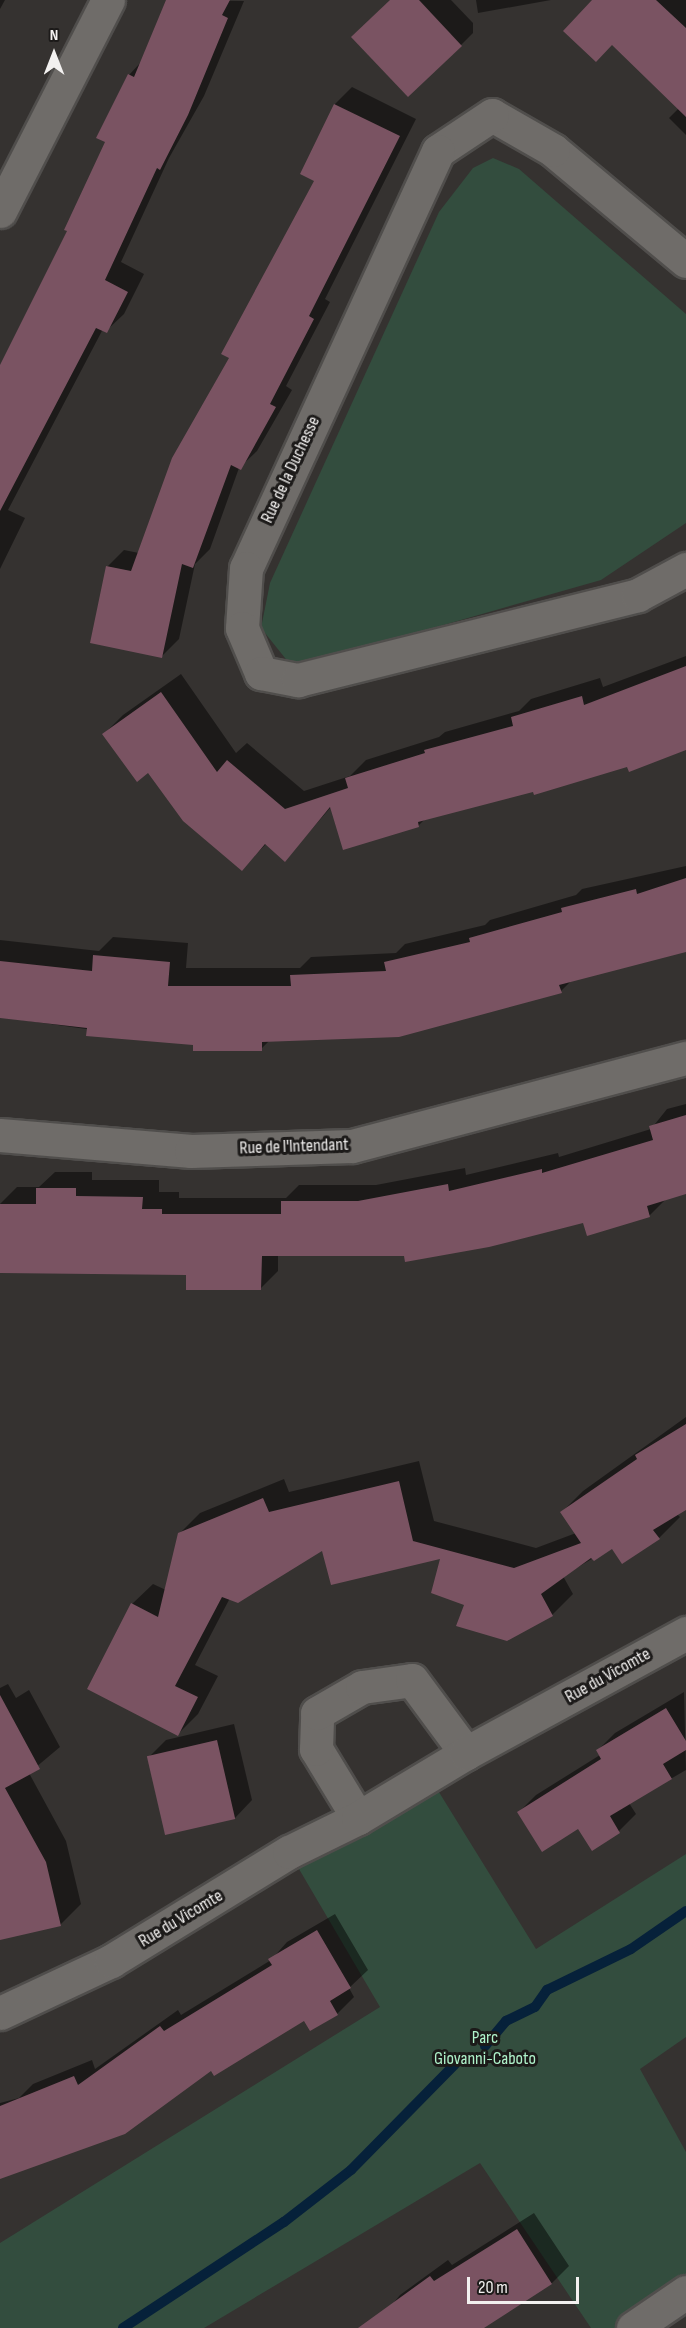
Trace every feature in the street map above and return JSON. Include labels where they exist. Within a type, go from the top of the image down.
[{"type":"street","points":[[0,212],[108,0]]},
{"type":"street","name":"Rue de la Duchesse","points":[[686,261],[553,150],[492,115],[438,152],[246,568],[242,628],[261,673],[298,680],[638,595],[686,569]]},
{"type":"street","name":"Rue de l'Intendant","points":[[0,1135],[191,1151],[352,1146],[686,1058]]},
{"type":"street","name":"Rue du Vicomte","points":[[0,2013],[111,1961],[289,1852],[358,1818],[466,1753],[686,1633]]},
{"type":"street","points":[[358,1818],[316,1749],[317,1713],[362,1687],[412,1680],[466,1753]]},
{"type":"street","points":[[633,2328],[686,2292]]},
{"type":"green space","points":[[493,158],[519,169],[686,314],[686,523],[601,580],[293,668],[261,628],[270,583],[439,212],[473,168]]},
{"type":"green space","name":"Parc Giovanni-Caboto","points":[[429,1776],[536,1949],[686,1854],[686,2037],[640,2069],[686,2152],[686,2292],[633,2328],[591,2328],[480,2163],[204,2328],[0,2328],[0,2243],[380,2007],[289,1852]]},
{"type":"building","points":[[166,0],[230,0],[222,15],[228,18],[188,115],[160,170],[157,168],[105,280],[128,292],[107,333],[96,328],[0,511],[0,365],[67,231],[64,230],[105,142],[96,138],[128,74],[134,77]]},
{"type":"building","points":[[390,0],[419,0],[462,46],[408,97],[351,37]]},
{"type":"building","points":[[592,0],[656,0],[686,28],[686,117],[612,45],[596,62],[563,31]]},
{"type":"building","points":[[334,104],[400,136],[309,316],[314,319],[270,404],[276,407],[241,470],[231,465],[193,568],[182,564],[162,658],[90,643],[106,566],[131,571],[172,458],[229,358],[221,354],[314,181],[300,174]]},
{"type":"building","points":[[686,666],[686,750],[629,772],[627,767],[534,795],[533,792],[418,822],[419,827],[343,850],[330,807],[285,862],[265,844],[242,871],[183,821],[148,773],[137,782],[102,734],[161,692],[217,772],[227,760],[285,809],[348,788],[345,778],[425,753],[424,750],[513,726],[511,717],[582,696],[584,705]]},
{"type":"building","points":[[686,878],[686,952],[559,985],[562,993],[399,1037],[262,1042],[262,1051],[193,1051],[193,1045],[86,1036],[87,1028],[0,1018],[0,961],[92,971],[93,955],[170,962],[168,986],[291,986],[290,975],[386,971],[384,962],[470,942],[469,938],[562,912],[561,908],[636,889],[637,894]]},
{"type":"building","points":[[686,1115],[686,1194],[647,1206],[650,1217],[587,1236],[583,1223],[489,1247],[405,1262],[404,1256],[262,1256],[261,1290],[186,1290],[186,1275],[0,1273],[0,1204],[36,1204],[36,1188],[76,1188],[76,1196],[143,1197],[142,1209],[162,1209],[162,1214],[281,1214],[281,1201],[358,1201],[448,1184],[449,1191],[542,1169],[542,1173],[653,1140],[649,1126]]},
{"type":"building","points":[[686,1424],[686,1510],[653,1530],[660,1539],[622,1564],[612,1549],[594,1561],[591,1558],[541,1594],[553,1616],[507,1641],[456,1626],[464,1605],[431,1593],[440,1559],[331,1585],[322,1551],[238,1603],[222,1597],[175,1686],[198,1697],[178,1736],[87,1689],[131,1603],[158,1617],[178,1533],[263,1498],[269,1512],[399,1481],[413,1541],[514,1568],[581,1543],[560,1512],[637,1459],[635,1455]]},
{"type":"building","points":[[0,1695],[40,1769],[5,1788],[46,1862],[61,1926],[0,1940]]},
{"type":"building","points":[[666,1708],[686,1741],[686,1750],[663,1764],[672,1779],[610,1816],[620,1833],[592,1851],[578,1829],[542,1852],[517,1812],[601,1759],[596,1750]]},
{"type":"building","points":[[217,1740],[235,1819],[165,1835],[147,1756]]},
{"type":"building","points":[[317,1930],[351,1988],[330,2001],[338,2015],[310,2031],[304,2021],[214,2076],[211,2071],[125,2134],[0,2179],[0,2106],[74,2076],[78,2085],[160,2026],[164,2031],[272,1965],[268,1959]]},
{"type":"building","points":[[517,2229],[552,2284],[484,2328],[358,2328],[430,2276],[434,2281]]},
{"type":"waterway","points":[[485,2046],[506,2021],[535,2007],[547,1990],[631,1949],[686,1911]]},
{"type":"waterway","points":[[123,2328],[284,2222],[351,2170],[455,2064]]}]
